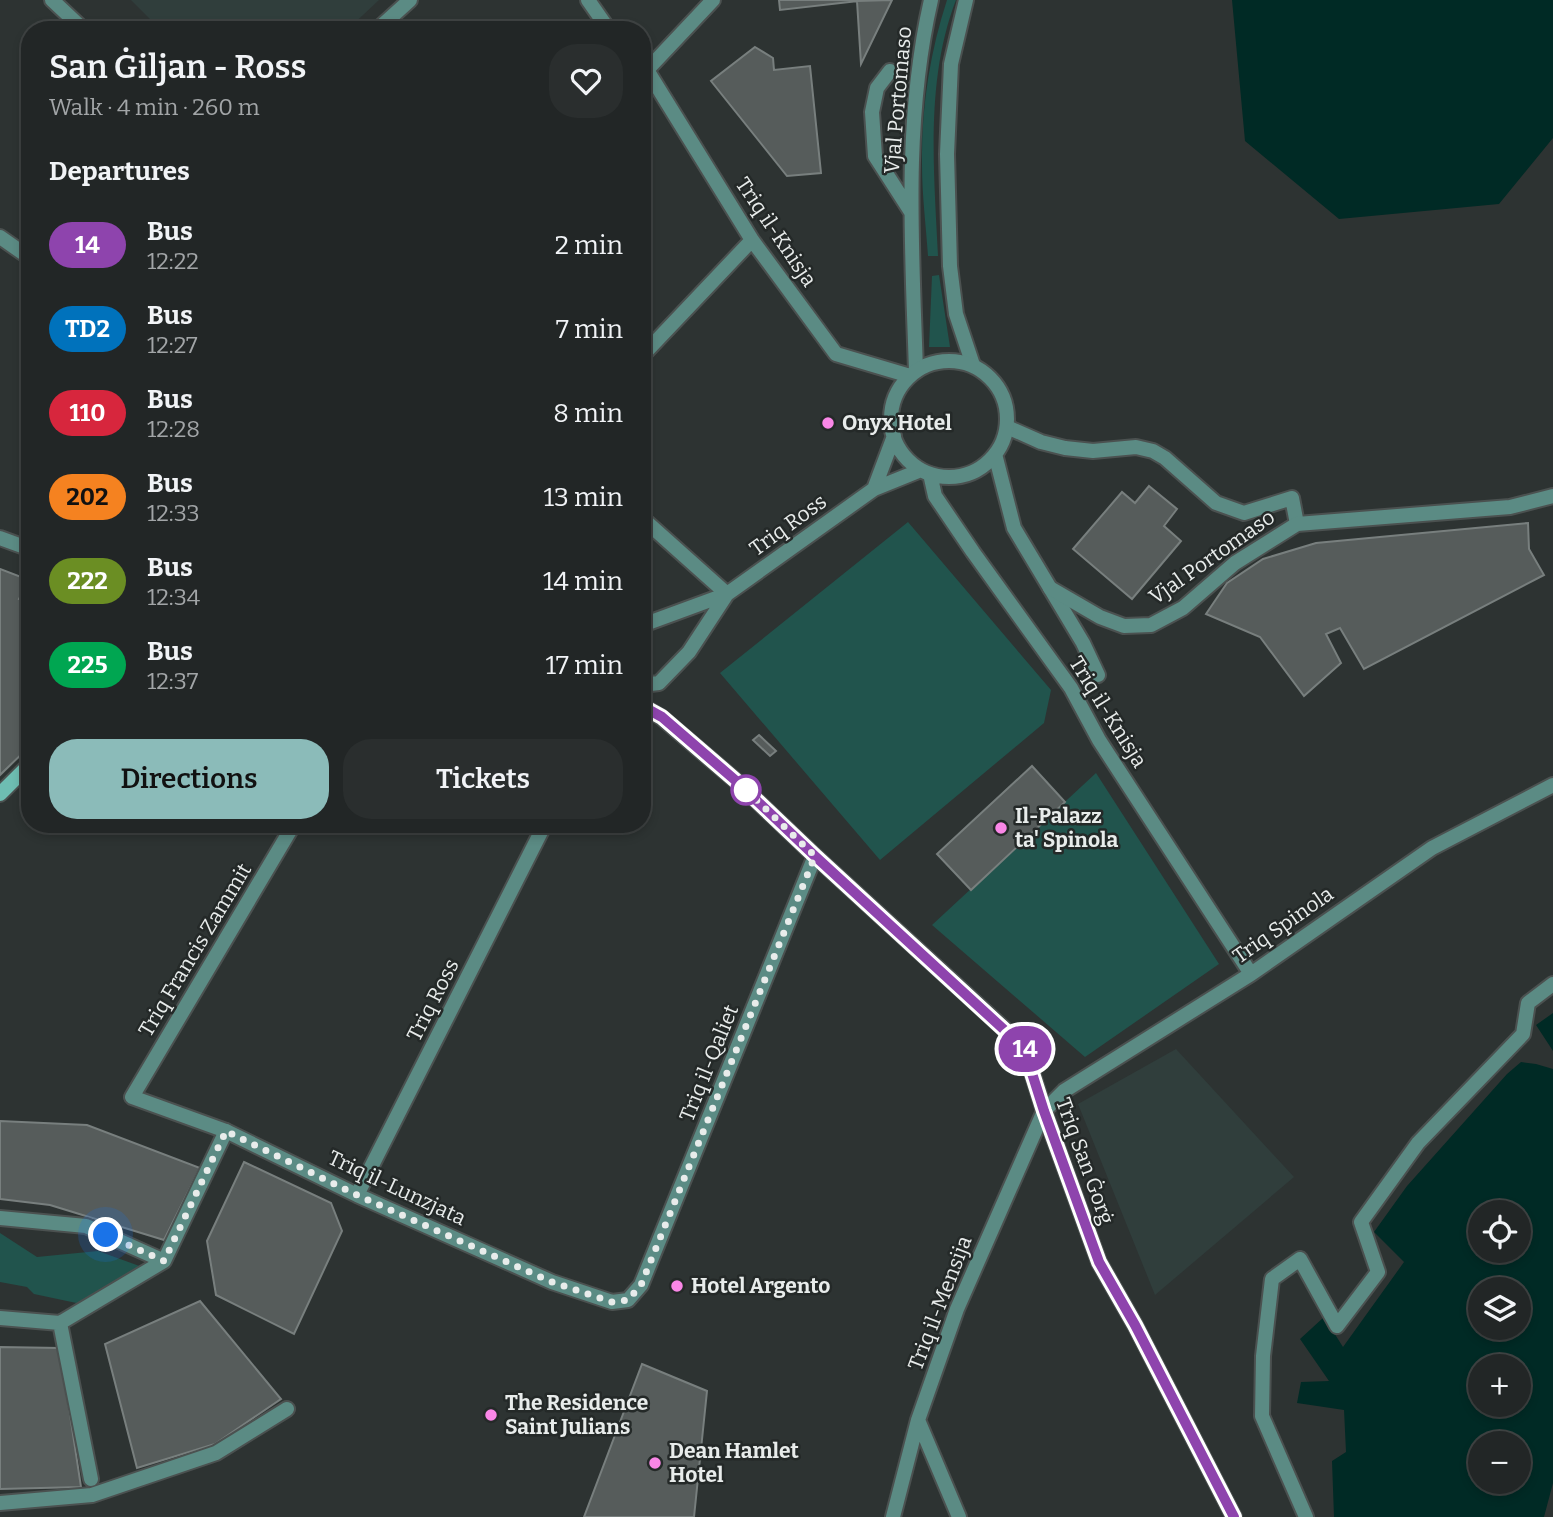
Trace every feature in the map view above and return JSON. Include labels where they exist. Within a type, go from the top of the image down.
[{"type":"main road","name":"Triq San Ġorġ","points":[[651,711],[662,717],[735,780],[1024,1048],[1099,1262],[1135,1325],[1234,1517]]},
{"type":"main road","points":[[0,794],[21,773]]},
{"type":"street","points":[[387,21],[410,0]]},
{"type":"street","points":[[588,0],[603,21]]},
{"type":"street","points":[[651,62],[713,0]]},
{"type":"street","name":"Vjal Portomaso","points":[[913,374],[912,136],[924,31],[931,0]]},
{"type":"street","points":[[966,0],[950,64],[947,154],[950,266],[956,314],[973,365]]},
{"type":"street","points":[[57,2],[75,21]]},
{"type":"street","points":[[890,71],[877,88],[874,100],[872,112],[875,156],[911,214]]},
{"type":"street","name":"Triq il-Knisja","points":[[651,78],[752,240],[836,354],[913,374]]},
{"type":"street","points":[[0,237],[21,252]]},
{"type":"street","points":[[651,347],[752,240]]},
{"type":"street","points":[[954,361],[973,365],[996,384],[1007,412],[1007,427],[1003,441],[984,465],[971,473],[956,477],[926,472],[909,461],[900,450],[891,420],[893,404],[900,389],[913,374],[934,363],[954,361]]},
{"type":"street","points":[[1007,427],[1041,442],[1065,448],[1093,452],[1136,447],[1153,451],[1165,458],[1216,503],[1244,513],[1292,498],[1297,524]]},
{"type":"street","points":[[873,489],[894,436]]},
{"type":"street","points":[[995,454],[1014,528],[1083,643],[1098,675]]},
{"type":"street","name":"Triq il-Knisja","points":[[926,472],[935,496],[1071,688],[1099,740],[1251,974]]},
{"type":"street","name":"Triq Ross","points":[[651,622],[727,594],[873,489],[926,472]]},
{"type":"street","name":"Vjal Portomaso","points":[[1049,588],[1100,617],[1124,626],[1151,625],[1183,608],[1235,563],[1297,524],[1510,507],[1553,496]]},
{"type":"street","points":[[651,526],[727,594]]},
{"type":"street","points":[[0,538],[21,546]]},
{"type":"street","name":"Triq Ross","points":[[651,684],[659,683],[689,652],[727,594]]},
{"type":"street","name":"Triq Spinola","points":[[1044,1111],[1064,1091],[1251,974],[1432,848],[1553,785]]},
{"type":"street","name":"Triq Francis Zammit","points":[[132,1097],[288,833]]},
{"type":"street","name":"Triq Ross","points":[[357,1195],[540,833]]},
{"type":"street","name":"Triq il-Qaliet","points":[[641,1285],[815,856]]},
{"type":"street","points":[[1306,1517],[1262,1416],[1263,1356],[1272,1279],[1300,1259],[1337,1326],[1378,1272],[1361,1222],[1418,1143],[1524,1034],[1528,1003],[1553,984]]},
{"type":"street","name":"Triq il-Lunzjata","points":[[132,1097],[226,1131],[357,1195],[552,1282],[612,1302],[628,1300],[641,1285]]},
{"type":"street","name":"Triq il-Mensija","points":[[893,1517],[918,1420],[957,1309],[1044,1111]]},
{"type":"street","points":[[0,1318],[60,1323],[164,1261],[226,1131]]},
{"type":"street","points":[[0,1218],[86,1226],[164,1261]]},
{"type":"street","points":[[60,1323],[91,1479]]},
{"type":"street","points":[[0,1503],[92,1495],[216,1453],[288,1409]]},
{"type":"street","points":[[918,1420],[959,1517]]},
{"type":"shaded area","points":[[131,0],[379,0],[357,21],[152,21]]},
{"type":"shaded area","points":[[947,0],[956,0],[946,31],[936,94],[934,159],[938,256],[928,256],[922,176],[923,123],[931,60]]},
{"type":"shaded area","points":[[1232,0],[1553,0],[1553,138],[1499,204],[1339,219],[1245,141]]},
{"type":"shaded area","points":[[939,275],[950,347],[929,347],[932,276]]},
{"type":"shaded area","points":[[908,522],[1051,690],[1044,723],[880,860],[720,673]]},
{"type":"shaded area","points":[[1096,773],[1219,964],[1085,1057],[932,925]]},
{"type":"shaded area","points":[[1553,1013],[1553,1051],[1536,1025]]},
{"type":"shaded area","points":[[1176,1049],[1294,1177],[1155,1295],[1078,1104]]},
{"type":"shaded area","points":[[1521,1062],[1553,1069],[1553,1483],[1544,1517],[1334,1517],[1332,1461],[1346,1452],[1344,1410],[1297,1403],[1301,1382],[1329,1381],[1300,1339],[1324,1317],[1343,1347],[1404,1262],[1374,1232],[1407,1186],[1507,1074]]},
{"type":"shaded area","points":[[0,1233],[37,1257],[98,1251],[156,1272],[135,1288],[100,1308],[34,1294],[27,1287],[0,1282]]},
{"type":"building","points":[[779,0],[867,0],[780,10]]},
{"type":"building","points":[[892,0],[861,64],[857,1]]},
{"type":"building","points":[[755,47],[773,58],[774,70],[810,66],[821,173],[787,176],[711,81]]},
{"type":"building","points":[[1149,486],[1177,509],[1164,526],[1181,541],[1132,599],[1073,549],[1122,492],[1135,503]]},
{"type":"building","points":[[1528,523],[1529,549],[1544,575],[1364,669],[1340,628],[1326,634],[1341,663],[1304,696],[1260,637],[1206,614],[1227,583],[1263,559],[1316,543]]},
{"type":"building","points":[[0,569],[21,577],[21,755],[0,775]]},
{"type":"building","points":[[759,735],[776,751],[770,756],[753,740]]},
{"type":"building","name":"Il-Palazz ta' Spinola","points":[[1032,766],[1065,802],[971,890],[937,854]]},
{"type":"building","points":[[0,1121],[87,1125],[200,1168],[164,1240],[50,1205],[0,1199]]},
{"type":"building","points":[[244,1162],[331,1203],[342,1231],[294,1334],[216,1295],[207,1241]]},
{"type":"building","points":[[200,1301],[281,1399],[215,1444],[137,1468],[105,1344]]},
{"type":"building","points":[[0,1347],[60,1348],[81,1487],[0,1489]]},
{"type":"building","points":[[642,1364],[707,1391],[694,1517],[584,1517]]},
{"type":"bus line","name":"14","points":[[651,711],[662,717],[735,780],[1024,1048],[1099,1262],[1135,1325],[1234,1517]]},
{"type":"place","name":"Onyx Hotel","points":[[828,423]]},
{"type":"place","name":"Il-Palazz ta' Spinola","points":[[1001,828]]},
{"type":"place","name":"Hotel Argento","points":[[677,1286]]},
{"type":"place","name":"The Residence Saint Julians","points":[[491,1415]]},
{"type":"place","name":"Dean Hamlet Hotel","points":[[655,1463]]},
{"type":"route","points":[[106,1235],[164,1261],[226,1131],[357,1195],[552,1282],[612,1302],[628,1300],[641,1285],[815,856],[746,790]]}]
